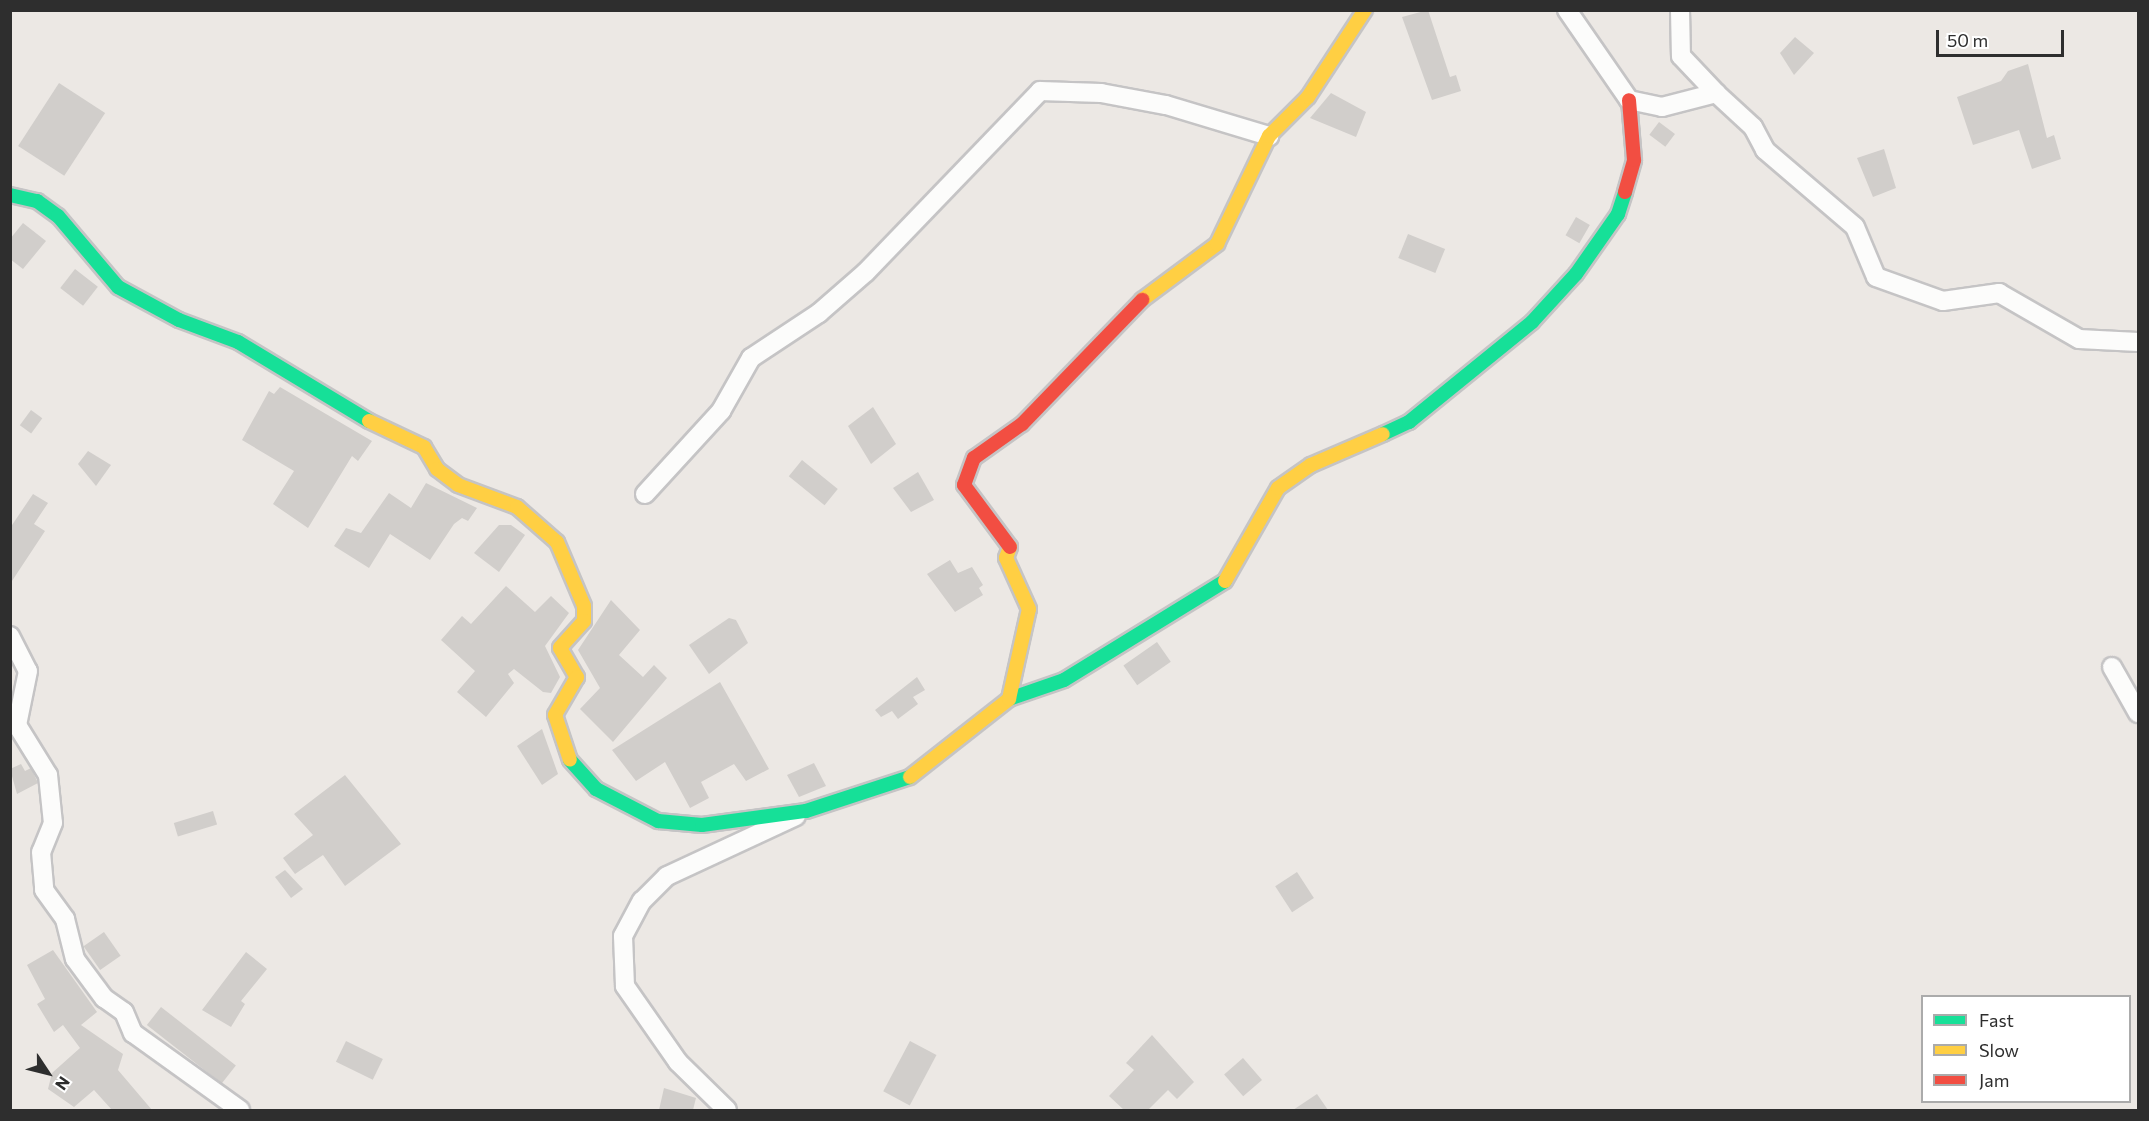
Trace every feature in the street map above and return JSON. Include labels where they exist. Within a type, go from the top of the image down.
[{"type":"street","points":[[1009,699],[1029,609],[1006,558],[1011,545],[964,485],[974,458],[1022,424],[1076,373],[1124,313],[1217,244],[1269,136],[1308,97],[1365,10]]},
{"type":"street","points":[[727,1110],[678,1062],[625,986],[623,936],[642,901],[667,876],[806,811],[912,776],[1009,699],[1064,680],[1223,585],[1278,488],[1311,465],[1409,422],[1532,322],[1576,274],[1618,214],[1634,160],[1629,100],[1567,10]]},
{"type":"street","points":[[1680,10],[1682,56],[1716,93],[1754,127],[1774,158],[1855,227],[1876,277],[1943,301],[1999,292],[2079,339],[2139,342]]},
{"type":"street","points":[[645,494],[721,411],[751,358],[819,313],[866,272],[1040,91],[1101,93],[1166,105],[1269,136]]},
{"type":"street","points":[[1629,100],[1662,107],[1716,93]]},
{"type":"street","points":[[10,195],[37,201],[58,216],[118,287],[178,320],[238,342],[334,404],[424,447],[437,469],[458,485],[517,507],[556,542],[584,606],[584,621],[560,648],[577,677],[555,715],[572,768],[596,789],[669,822],[702,825],[806,811]]},
{"type":"street","points":[[10,636],[28,671],[17,725],[48,775],[52,823],[41,852],[44,890],[65,919],[75,959],[104,998],[124,1012],[133,1033],[240,1110]]},
{"type":"street","points":[[2112,668],[2139,713]]},
{"type":"building","points":[[1428,10],[1450,77],[1456,75],[1461,91],[1432,100],[1402,17]]},
{"type":"building","points":[[1795,37],[1814,53],[1794,75],[1780,53]]},
{"type":"building","points":[[2028,64],[2047,138],[2054,135],[2061,159],[2032,169],[2019,130],[1973,145],[1957,97],[2001,81],[2008,71]]},
{"type":"building","points":[[59,83],[105,113],[64,176],[18,146]]},
{"type":"building","points":[[1331,93],[1366,112],[1356,137],[1310,118]]},
{"type":"building","points":[[1659,122],[1675,134],[1665,147],[1649,135]]},
{"type":"building","points":[[1884,149],[1896,188],[1873,197],[1857,158]]},
{"type":"building","points":[[1576,217],[1590,225],[1579,243],[1566,235]]},
{"type":"building","points":[[23,223],[46,241],[23,269],[10,259],[10,239]]},
{"type":"building","points":[[1408,234],[1445,249],[1435,273],[1398,258]]},
{"type":"building","points":[[75,269],[98,287],[83,306],[60,288]]},
{"type":"building","points":[[280,387],[372,441],[358,461],[352,456],[308,528],[273,504],[294,471],[242,440],[269,391],[274,394]]},
{"type":"building","points":[[873,407],[896,444],[871,464],[848,426]]},
{"type":"building","points":[[31,410],[42,418],[31,434],[20,425]]},
{"type":"building","points":[[88,451],[111,465],[96,486],[78,464]]},
{"type":"building","points":[[802,460],[838,489],[825,505],[789,476]]},
{"type":"building","points":[[918,472],[934,500],[911,512],[893,488]]},
{"type":"building","points":[[426,483],[477,508],[468,521],[462,518],[454,524],[430,560],[390,534],[369,568],[334,546],[346,528],[361,533],[389,493],[411,508]]},
{"type":"building","points":[[33,494],[48,503],[34,524],[45,531],[10,584],[10,528]]},
{"type":"building","points":[[499,525],[511,525],[525,535],[499,572],[474,553]]},
{"type":"building","points":[[950,560],[958,573],[972,567],[983,585],[979,588],[983,595],[955,612],[927,574]]},
{"type":"building","points":[[506,586],[535,612],[551,596],[569,613],[545,646],[560,677],[551,693],[543,692],[514,669],[508,674],[514,683],[486,717],[457,692],[475,671],[441,640],[462,616],[471,624]]},
{"type":"building","points":[[611,600],[640,630],[619,655],[643,677],[654,665],[667,678],[613,742],[580,709],[600,688],[578,650]]},
{"type":"building","points":[[729,618],[736,620],[748,643],[709,674],[689,645]]},
{"type":"building","points":[[1157,642],[1171,662],[1137,685],[1123,666]]},
{"type":"building","points":[[917,677],[925,690],[913,697],[918,704],[898,719],[892,711],[881,717],[875,710]]},
{"type":"building","points":[[720,682],[769,769],[746,781],[734,764],[701,782],[709,798],[690,808],[665,762],[636,781],[612,750]]},
{"type":"building","points":[[542,729],[558,774],[542,785],[517,746]]},
{"type":"building","points":[[814,763],[826,786],[799,797],[787,775]]},
{"type":"building","points":[[21,764],[25,771],[31,768],[38,783],[17,794],[10,769]]},
{"type":"building","points":[[345,775],[401,844],[345,886],[323,855],[295,874],[283,858],[313,835],[294,814]]},
{"type":"building","points":[[213,811],[217,824],[178,836],[174,823]]},
{"type":"building","points":[[285,870],[303,889],[291,898],[275,877]]},
{"type":"building","points":[[1297,872],[1314,898],[1292,912],[1275,886]]},
{"type":"building","points":[[104,932],[121,956],[100,970],[84,946]]},
{"type":"building","points":[[53,950],[97,1012],[81,1025],[123,1054],[118,1070],[152,1110],[112,1110],[94,1090],[74,1107],[48,1089],[52,1073],[80,1048],[63,1025],[54,1032],[37,1004],[45,999],[27,965]]},
{"type":"building","points":[[246,952],[267,969],[241,1001],[245,1004],[231,1027],[202,1010]]},
{"type":"building","points":[[161,1007],[236,1065],[222,1084],[147,1025]]},
{"type":"building","points":[[1152,1035],[1194,1082],[1177,1099],[1168,1090],[1148,1110],[1124,1110],[1109,1096],[1134,1070],[1126,1063]]},
{"type":"building","points":[[346,1041],[383,1059],[373,1080],[336,1062]]},
{"type":"building","points":[[910,1041],[936,1055],[910,1105],[883,1091]]},
{"type":"building","points":[[1243,1058],[1262,1080],[1243,1096],[1224,1074]]},
{"type":"building","points":[[664,1088],[696,1098],[693,1110],[659,1110]]},
{"type":"building","points":[[1317,1094],[1328,1110],[1293,1110]]},
{"type":"traffic: fast","points":[[1383,434],[1409,422],[1532,322],[1576,274],[1618,214],[1625,192]]},
{"type":"traffic: fast","points":[[10,195],[37,201],[58,216],[118,287],[179,320],[238,342],[369,421]]},
{"type":"traffic: fast","points":[[1009,699],[1064,680],[1225,581]]},
{"type":"traffic: fast","points":[[570,760],[596,789],[658,821],[702,825],[806,811],[910,777]]},
{"type":"traffic: slow","points":[[1142,300],[1217,244],[1269,136],[1308,97],[1365,10]]},
{"type":"traffic: slow","points":[[369,421],[424,447],[437,469],[458,485],[517,507],[557,542],[584,606],[584,621],[560,648],[577,677],[555,715],[570,760]]},
{"type":"traffic: slow","points":[[1225,581],[1278,488],[1311,465],[1383,434]]},
{"type":"traffic: slow","points":[[910,777],[1009,699],[1029,609],[1006,558],[1010,547]]},
{"type":"traffic: jam","points":[[1625,192],[1634,160],[1629,100]]},
{"type":"traffic: jam","points":[[1010,547],[964,485],[974,458],[1022,424],[1142,300]]}]
